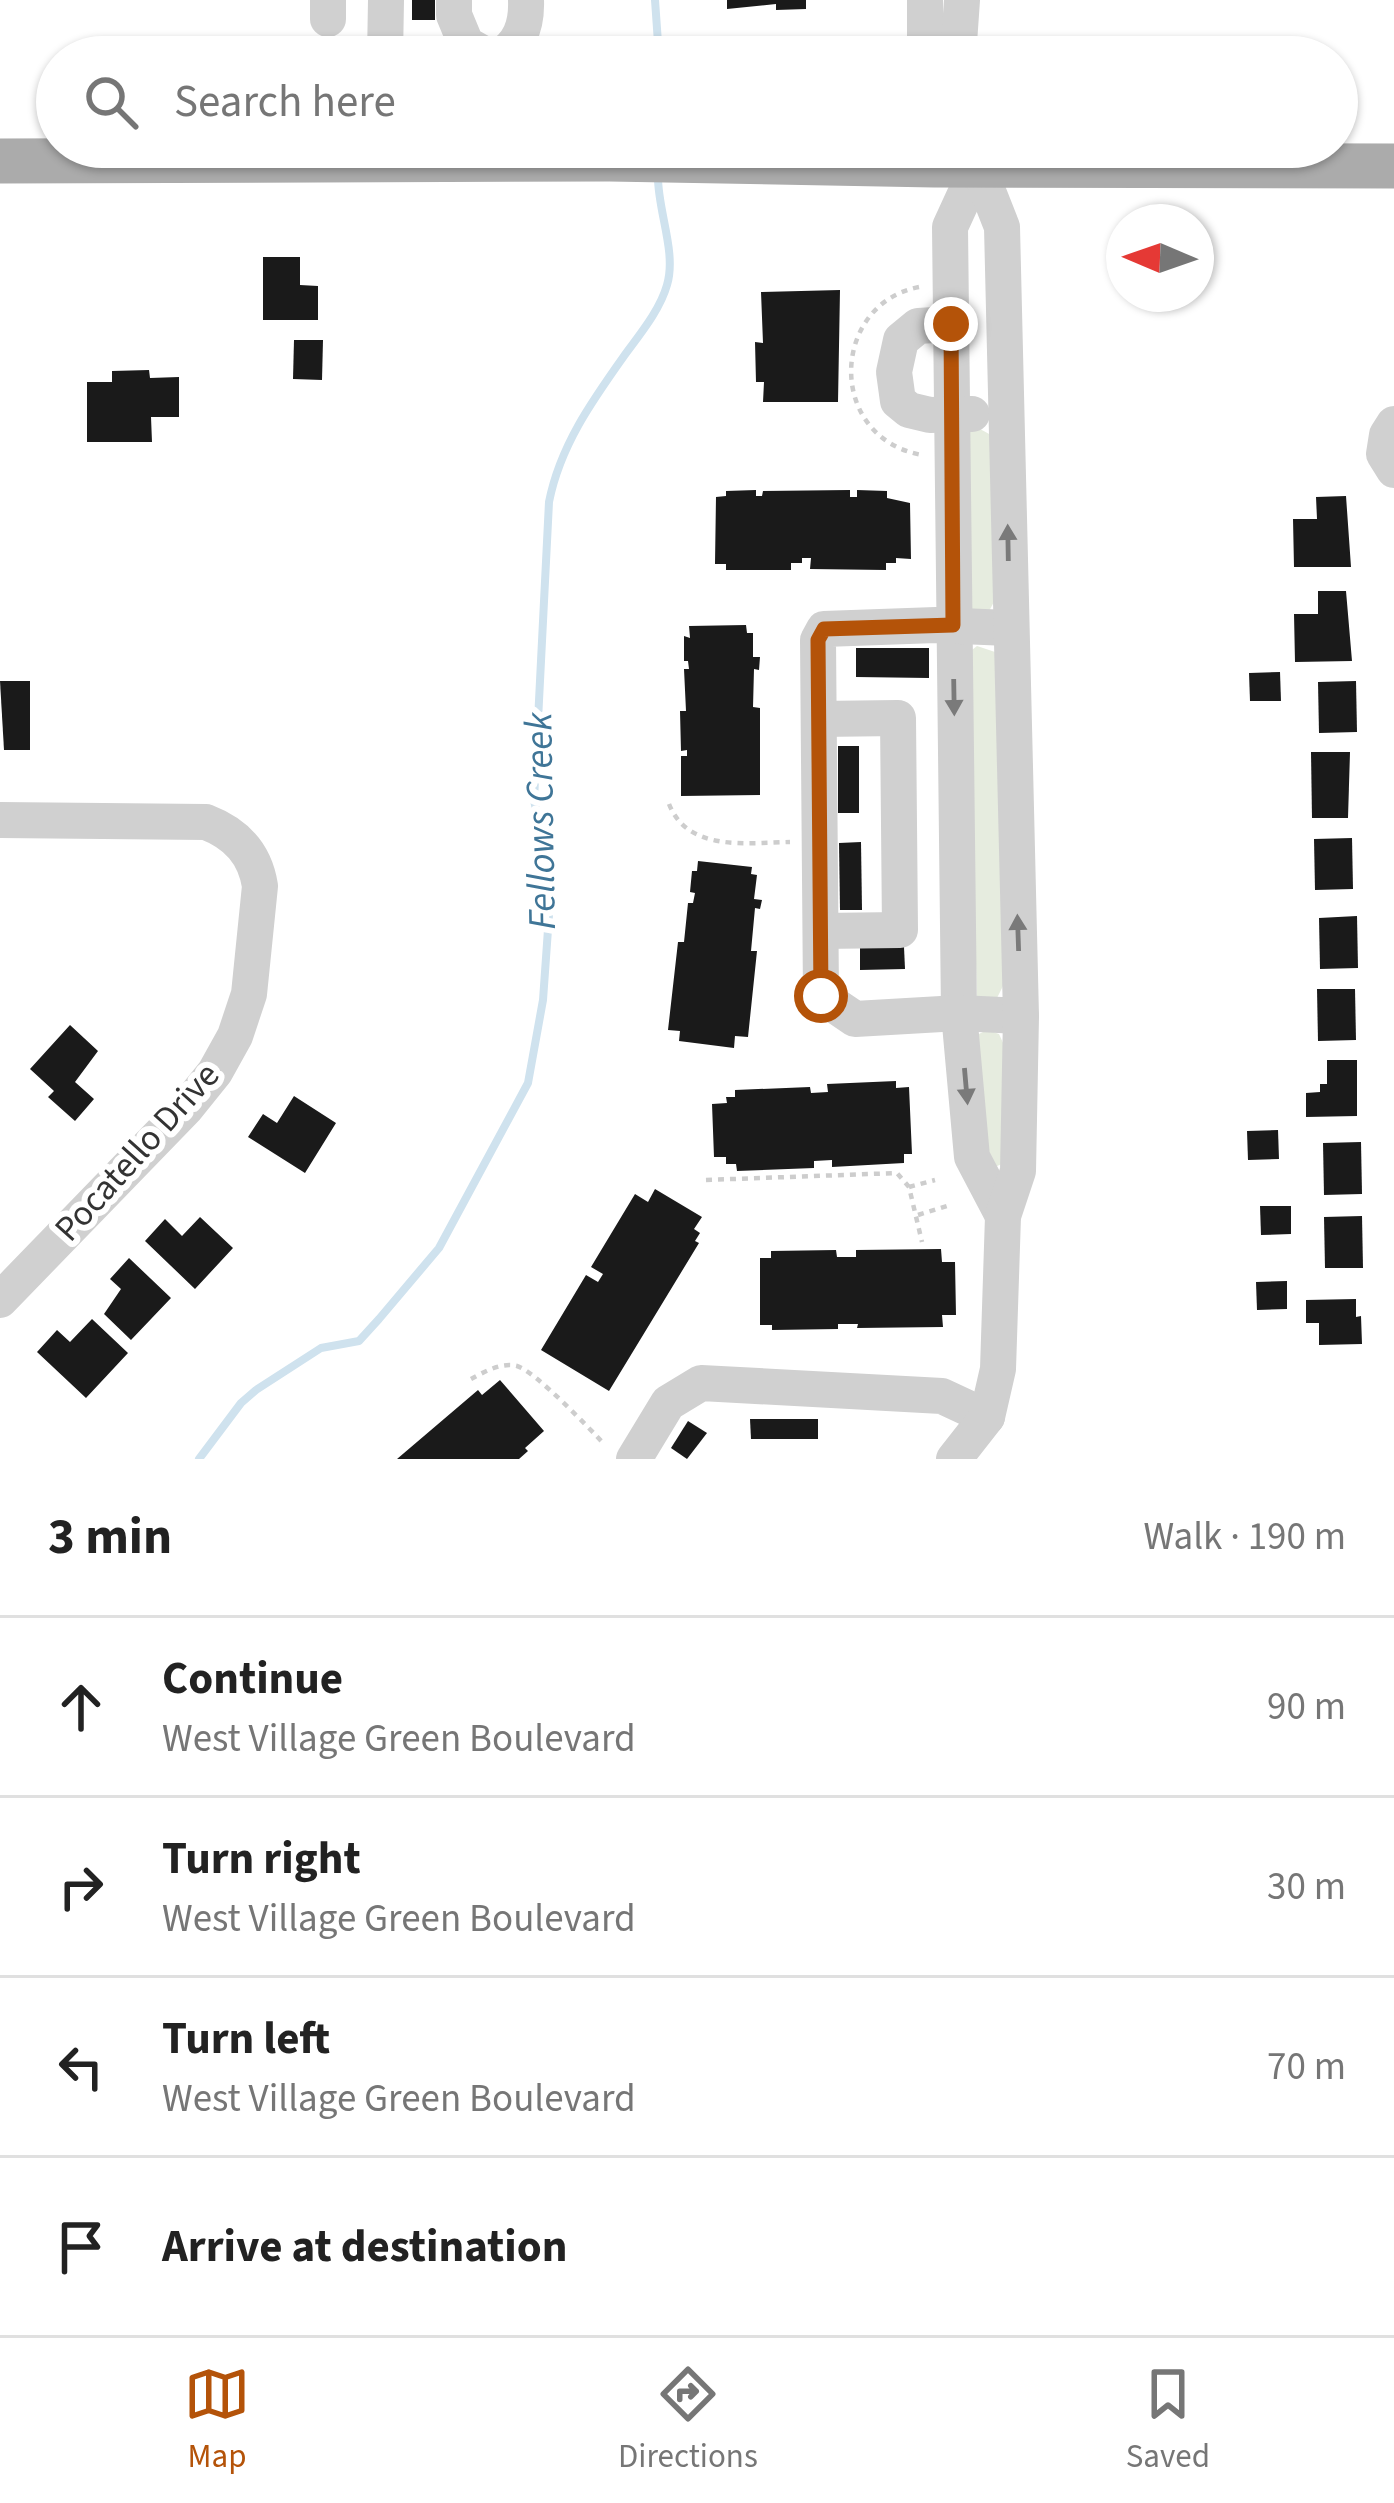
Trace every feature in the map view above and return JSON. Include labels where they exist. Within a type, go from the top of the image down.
[{"type":"main road","points":[[0,161],[36,160]]},
{"type":"main road","points":[[1358,165],[1394,166]]},
{"type":"street","points":[[385,36],[386,0]]},
{"type":"street","points":[[454,0],[463,36]]},
{"type":"street","points":[[519,36],[526,22],[526,0]]},
{"type":"street","points":[[925,36],[926,0]]},
{"type":"street","points":[[959,36],[962,0]]},
{"type":"street","points":[[949,168],[959,1013],[972,1157],[1003,1216]]},
{"type":"street","points":[[954,1459],[987,1417],[998,1369],[1003,1216],[1018,1171],[1021,1016],[1002,226],[956,168]]},
{"type":"street","points":[[951,324],[918,326],[901,340],[894,372],[898,401],[930,416],[1006,414]]},
{"type":"street","points":[[1394,424],[1384,454],[1394,470]]},
{"type":"street","points":[[1009,628],[824,629],[818,640],[821,996],[855,1018],[959,1013],[1021,1016]]},
{"type":"street","points":[[819,719],[898,718],[900,930],[821,931]]},
{"type":"street","name":"Pocatello Drive","points":[[0,820],[192,820],[220,827],[246,849],[260,886],[252,977],[235,1036],[215,1072],[0,1300]]},
{"type":"street","points":[[622,1454],[668,1403],[701,1383],[943,1396],[987,1417]]},
{"type":"path","points":[[669,804],[676,820],[699,839],[820,841]]},
{"type":"path","points":[[706,1180],[897,1173],[909,1187],[922,1242]]},
{"type":"path","points":[[909,1187],[935,1180]]},
{"type":"path","points":[[918,1215],[947,1206]]},
{"type":"path","points":[[471,1379],[494,1367],[517,1366],[622,1454]]},
{"type":"shaded area","points":[[980,429],[991,435],[994,602],[989,611],[970,611],[968,431]]},
{"type":"shaded area","points":[[977,646],[995,652],[1003,986],[997,998],[977,997],[967,654]]},
{"type":"shaded area","points":[[987,1030],[999,1034],[1004,1045],[1004,1163],[995,1167],[986,1159],[975,1036]]},
{"type":"building","points":[[412,0],[435,0],[435,20],[412,20]]},
{"type":"building","points":[[727,0],[806,0],[806,9],[776,10],[776,4],[727,9]]},
{"type":"building","points":[[263,257],[300,257],[300,285],[318,286],[318,320],[263,320]]},
{"type":"building","points":[[840,290],[838,402],[763,402],[764,382],[756,382],[755,342],[763,343],[761,292]]},
{"type":"building","points":[[294,340],[323,340],[322,380],[293,379]]},
{"type":"building","points":[[149,370],[150,378],[179,377],[179,417],[151,417],[152,442],[87,442],[87,382],[112,382],[112,371]]},
{"type":"building","points":[[756,490],[756,496],[763,491],[850,490],[850,497],[857,497],[857,490],[887,491],[887,498],[910,503],[911,559],[896,558],[896,563],[886,563],[886,570],[810,569],[811,558],[802,558],[802,563],[791,563],[791,570],[726,570],[726,564],[715,564],[716,497],[726,496],[726,491]]},
{"type":"building","points":[[1346,496],[1351,567],[1294,567],[1293,519],[1317,519],[1316,497]]},
{"type":"building","points":[[1318,591],[1346,591],[1352,661],[1295,662],[1294,614],[1318,614]]},
{"type":"building","points":[[746,625],[747,633],[753,633],[753,657],[760,657],[759,670],[754,669],[753,707],[760,708],[760,795],[681,796],[681,756],[687,756],[687,750],[681,751],[680,711],[686,711],[684,669],[689,669],[684,661],[684,636],[690,638],[689,626]]},
{"type":"building","points":[[856,648],[929,648],[929,678],[856,677]]},
{"type":"building","points":[[1280,672],[1281,701],[1250,701],[1249,673]]},
{"type":"building","points":[[0,681],[30,681],[30,750],[4,750]]},
{"type":"building","points":[[1356,681],[1357,732],[1319,733],[1318,682]]},
{"type":"building","points":[[838,746],[859,746],[859,813],[838,813]]},
{"type":"building","points":[[1311,752],[1350,752],[1348,818],[1312,818]]},
{"type":"building","points":[[1352,838],[1353,889],[1315,890],[1314,839]]},
{"type":"building","points":[[861,842],[862,910],[840,910],[839,843]]},
{"type":"building","points":[[698,861],[752,867],[751,874],[757,875],[754,899],[762,900],[760,909],[755,908],[751,951],[757,951],[748,1037],[735,1036],[734,1048],[679,1041],[680,1031],[668,1030],[678,942],[684,942],[688,903],[693,903],[695,893],[690,892],[692,871],[697,871]]},
{"type":"building","points":[[1357,916],[1358,968],[1320,969],[1319,918]]},
{"type":"building","points":[[904,947],[905,969],[860,970],[860,948]]},
{"type":"building","points":[[1317,989],[1355,989],[1356,1040],[1318,1041]]},
{"type":"building","points":[[70,1025],[98,1051],[75,1082],[94,1099],[75,1121],[48,1097],[54,1091],[30,1069]]},
{"type":"building","points":[[1327,1060],[1357,1060],[1357,1116],[1306,1117],[1306,1093],[1320,1092],[1320,1084],[1327,1084]]},
{"type":"building","points":[[896,1081],[896,1088],[909,1087],[912,1154],[904,1154],[904,1163],[832,1167],[832,1160],[814,1161],[814,1168],[737,1171],[736,1164],[726,1164],[726,1157],[714,1157],[712,1104],[727,1103],[726,1097],[735,1097],[735,1090],[810,1087],[811,1093],[828,1092],[827,1084]]},
{"type":"building","points":[[294,1096],[336,1123],[305,1173],[248,1137],[263,1114],[277,1123]]},
{"type":"building","points":[[1278,1130],[1279,1159],[1248,1160],[1247,1131]]},
{"type":"building","points":[[1361,1142],[1362,1194],[1324,1195],[1323,1143]]},
{"type":"building","points":[[655,1189],[702,1217],[694,1229],[700,1233],[695,1241],[699,1243],[609,1391],[541,1350],[586,1275],[598,1282],[603,1274],[591,1267],[635,1194],[648,1202]]},
{"type":"building","points":[[1260,1206],[1291,1206],[1291,1234],[1261,1235]]},
{"type":"building","points":[[1362,1216],[1363,1268],[1325,1268],[1324,1217]]},
{"type":"building","points":[[200,1217],[233,1248],[195,1289],[145,1241],[165,1219],[182,1236]]},
{"type":"building","points":[[941,1249],[942,1262],[955,1262],[956,1315],[942,1315],[943,1327],[838,1324],[838,1329],[772,1330],[772,1325],[760,1325],[760,1258],[771,1258],[771,1251],[836,1250],[837,1257],[856,1257],[856,1250]]},
{"type":"building","points":[[129,1258],[171,1298],[131,1340],[104,1314],[121,1289],[110,1279]]},
{"type":"building","points":[[1287,1281],[1287,1309],[1257,1310],[1256,1282]]},
{"type":"building","points":[[1356,1299],[1362,1344],[1319,1345],[1319,1323],[1306,1323],[1306,1300]]},
{"type":"building","points":[[92,1319],[128,1353],[86,1398],[37,1352],[57,1330],[70,1342]]},
{"type":"building","points":[[500,1380],[544,1431],[519,1459],[397,1459],[478,1390],[482,1395]]},
{"type":"building","points":[[750,1419],[818,1419],[818,1439],[751,1439]]},
{"type":"building","points":[[688,1421],[707,1433],[687,1459],[671,1448]]},
{"type":"waterway","name":"Fellows Creek","points":[[655,0],[658,36]]},
{"type":"waterway","name":"Fellows Creek","points":[[199,1459],[256,1390],[321,1348],[359,1341],[379,1319],[439,1248],[528,1083],[543,1000],[551,887],[534,800],[549,502],[579,425],[649,322],[667,285],[670,259],[658,175]]},
{"type":"route","points":[[821,996],[818,640],[824,629],[953,625],[951,324]]}]
